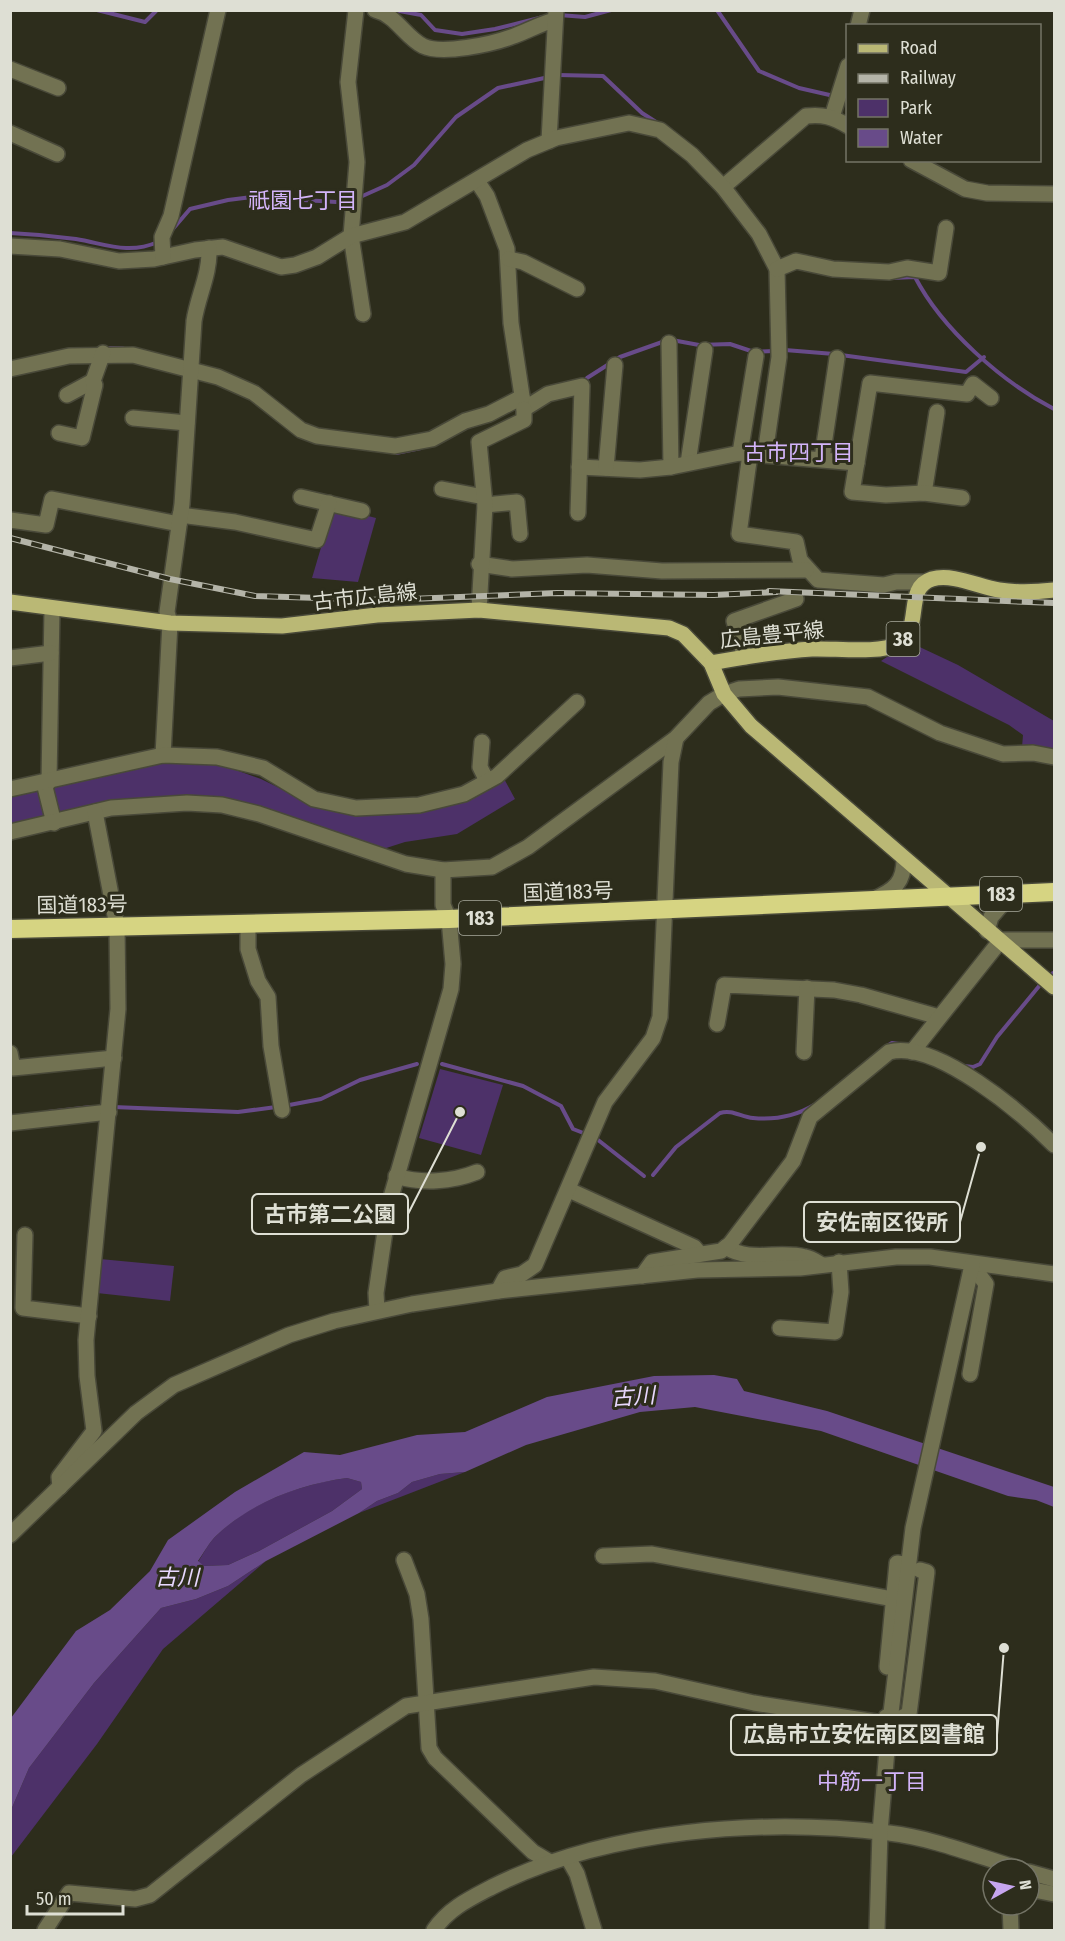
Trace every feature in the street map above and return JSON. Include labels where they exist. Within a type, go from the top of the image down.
[{"type":"highway","name":"国道183号","points":[[10,929],[449,920],[1054,892]]},
{"type":"main road","points":[[924,582],[934,578],[950,579],[999,590],[1021,592],[1054,590]]},
{"type":"main road","name":"広島豊平線","points":[[924,582],[917,590],[910,633],[899,643],[887,648],[809,650],[711,663],[724,694],[751,726],[1054,987]]},
{"type":"main road","name":"古市広島線","points":[[10,602],[170,623],[282,626],[377,615],[479,610],[669,628],[682,634],[711,663]]},
{"type":"street","points":[[163,257],[162,237],[171,216],[218,10]]},
{"type":"street","points":[[356,10],[348,82],[357,162],[351,236],[363,314]]},
{"type":"street","points":[[375,10],[389,16],[414,41],[426,48],[440,49],[479,45],[511,38],[555,15]]},
{"type":"street","points":[[549,141],[555,15]]},
{"type":"street","points":[[10,69],[58,88]]},
{"type":"street","points":[[832,117],[846,72]]},
{"type":"street","points":[[723,187],[797,122],[813,115],[832,117],[846,125]]},
{"type":"street","points":[[10,246],[60,249],[118,261],[163,257],[223,247],[281,267],[295,266],[317,257],[351,236],[405,222],[527,150],[549,141],[629,123],[660,130],[692,155],[723,187],[759,234],[777,269],[779,357],[751,454]]},
{"type":"street","points":[[10,134],[57,154]]},
{"type":"street","points":[[918,162],[933,166],[965,189],[987,193],[1054,194]]},
{"type":"street","points":[[477,181],[487,196],[509,259],[511,323],[524,420],[479,442],[484,501],[479,564],[479,610]]},
{"type":"street","points":[[777,269],[796,261],[833,269],[889,272],[907,268],[939,273],[946,228]]},
{"type":"street","points":[[163,754],[170,623],[168,601],[179,520],[194,321],[197,303],[204,290],[210,266],[209,248]]},
{"type":"street","points":[[509,259],[523,262],[577,289]]},
{"type":"street","points":[[669,343],[670,467]]},
{"type":"street","points":[[688,463],[705,351]]},
{"type":"street","points":[[60,433],[82,438],[93,381],[103,353]]},
{"type":"street","points":[[10,369],[69,356],[103,353],[133,355],[218,377],[254,393],[301,430],[317,436],[395,446],[432,439],[465,421],[548,394],[582,386],[578,513]]},
{"type":"street","points":[[756,356],[751,454],[739,534],[796,542],[800,560],[806,570],[818,580],[884,585],[896,582],[924,582]]},
{"type":"street","points":[[822,458],[837,358]]},
{"type":"street","points":[[606,468],[615,365]]},
{"type":"street","points":[[68,395],[93,381]]},
{"type":"street","points":[[962,498],[924,493],[886,495],[852,492],[870,383],[966,394],[973,384],[991,398]]},
{"type":"street","points":[[924,493],[937,412]]},
{"type":"street","points":[[133,418],[187,423]]},
{"type":"street","points":[[579,467],[670,467],[751,454],[822,458],[857,463]]},
{"type":"street","points":[[442,489],[484,501],[517,502],[520,534]]},
{"type":"street","points":[[301,497],[362,511]]},
{"type":"street","points":[[10,520],[46,525],[52,499],[179,520],[235,522],[317,540],[329,503]]},
{"type":"street","points":[[479,564],[512,569],[587,565],[662,571],[806,570]]},
{"type":"street","points":[[745,657],[734,621],[796,599]]},
{"type":"street","points":[[52,609],[49,781],[45,788],[54,823]]},
{"type":"street","points":[[10,658],[51,653]]},
{"type":"street","points":[[10,832],[111,808],[187,803],[222,805],[303,828],[406,864],[443,870],[492,867],[528,847],[676,738],[708,704],[724,694],[740,689],[778,687],[868,697],[940,733],[1003,754],[1033,753],[1054,757]]},
{"type":"street","points":[[10,789],[163,754],[217,758],[263,768],[314,799],[356,808],[419,805],[464,794],[497,776],[577,702]]},
{"type":"street","points":[[498,1291],[505,1278],[522,1274],[535,1265],[591,1135],[614,1088],[653,1038],[660,1017],[671,762],[676,738]]},
{"type":"street","points":[[482,742],[480,767],[487,781]]},
{"type":"street","points":[[60,1489],[59,1477],[93,1431],[87,1376],[89,1316],[95,1226],[118,1010],[117,926],[95,812]]},
{"type":"street","points":[[866,902],[892,891],[901,879],[904,859]]},
{"type":"street","points":[[377,1311],[376,1293],[387,1215],[396,1176],[451,989],[453,964],[449,920],[443,905],[443,870]]},
{"type":"street","points":[[987,931],[991,917],[1011,894]]},
{"type":"street","points":[[248,925],[248,949],[258,981],[268,997],[272,1046],[281,1106]]},
{"type":"street","points":[[916,1048],[1001,940],[1054,940]]},
{"type":"street","points":[[717,1024],[724,986],[807,988],[861,995],[939,1017]]},
{"type":"street","points":[[804,1053],[807,988]]},
{"type":"street","points":[[642,1276],[652,1262],[721,1251],[726,1247],[784,1175],[793,1161],[810,1117],[890,1052],[916,1048],[930,1057],[971,1075],[1049,1140],[1054,1122]]},
{"type":"street","points":[[10,1053],[13,1068],[114,1058]]},
{"type":"street","points":[[10,1123],[109,1107]]},
{"type":"street","points":[[396,1176],[410,1180],[458,1180],[477,1172]]},
{"type":"street","points":[[569,1190],[694,1247],[700,1254]]},
{"type":"street","points":[[25,1235],[23,1308],[89,1316]]},
{"type":"street","points":[[726,1247],[734,1253],[746,1255],[804,1256],[822,1264]]},
{"type":"street","points":[[10,1535],[136,1413],[174,1385],[289,1335],[377,1311],[498,1291],[697,1270],[822,1264],[896,1257],[930,1257],[972,1265],[1053,1271]]},
{"type":"street","points":[[780,1328],[835,1332],[841,1292],[838,1262]]},
{"type":"street","points":[[970,1374],[986,1284],[972,1265]]},
{"type":"street","points":[[877,1930],[880,1832],[889,1724],[913,1528],[972,1265]]},
{"type":"street","points":[[603,1556],[652,1554],[893,1599]]},
{"type":"street","points":[[404,1560],[417,1594],[420,1610],[429,1748],[435,1758],[533,1852],[550,1862]]},
{"type":"street","points":[[889,1724],[882,1709],[897,1563],[903,1564]]},
{"type":"street","points":[[45,1930],[69,1893],[135,1899],[150,1894],[301,1775],[406,1706],[594,1677],[655,1680],[754,1703],[889,1724],[909,1714],[927,1572],[920,1570]]},
{"type":"street","points":[[434,1930],[441,1920],[462,1902],[550,1862],[617,1843],[736,1829],[880,1832],[954,1848],[982,1857]]},
{"type":"street","points":[[568,1858],[577,1874],[594,1930]]},
{"type":"green space","points":[[333,507],[376,518],[358,582],[312,578]]},
{"type":"green space","points":[[909,642],[958,665],[1054,721],[1054,754],[1022,747],[1023,735],[1009,725],[881,661]]},
{"type":"green space","points":[[168,761],[219,764],[261,779],[316,806],[360,814],[402,814],[465,799],[502,775],[515,799],[457,834],[405,842],[380,850],[314,824],[222,800],[124,800],[59,812],[53,784]]},
{"type":"green space","points":[[40,788],[47,819],[11,828],[10,793]]},
{"type":"green space","points":[[440,1069],[503,1085],[481,1155],[419,1138]]},
{"type":"green space","points":[[100,1259],[174,1266],[170,1301],[97,1293]]},
{"type":"green space","points":[[465,1472],[359,1513],[377,1501],[398,1493],[412,1482],[440,1474]]},
{"type":"green space","points":[[347,1478],[361,1482],[362,1489],[332,1511],[259,1551],[228,1565],[204,1566],[198,1562],[217,1535],[245,1513],[277,1496],[312,1485]]},
{"type":"green space","points":[[266,1561],[163,1649],[97,1744],[11,1857],[11,1810],[29,1768],[94,1683],[161,1608],[196,1599],[228,1586]]},
{"type":"water","name":"古川","points":[[714,1375],[737,1379],[744,1391],[827,1411],[1054,1487],[1054,1507],[1036,1500],[1008,1496],[821,1431],[695,1407],[640,1412],[526,1445],[465,1472],[440,1474],[412,1482],[398,1493],[377,1501],[359,1513],[266,1561],[228,1586],[196,1599],[161,1608],[94,1683],[29,1768],[11,1810],[11,1718],[76,1631],[110,1610],[150,1571],[168,1540],[235,1492],[304,1452],[340,1455],[417,1435],[465,1432],[547,1397],[654,1376]],"holes":[[[347,1478],[361,1482],[362,1489],[332,1511],[259,1551],[228,1565],[204,1566],[198,1561],[217,1535],[261,1504],[295,1490],[330,1481]]]},
{"type":"waterway","points":[[97,10],[145,22],[156,11]]},
{"type":"waterway","points":[[394,10],[421,15],[435,30],[462,34],[495,29],[543,17]]},
{"type":"waterway","points":[[559,15],[585,17],[611,10]]},
{"type":"waterway","points":[[717,10],[759,71],[799,88],[834,96]]},
{"type":"waterway","points":[[558,75],[603,76],[642,113],[656,122]]},
{"type":"waterway","points":[[358,198],[387,185],[414,165],[456,117],[498,88],[549,77]]},
{"type":"waterway","points":[[172,230],[190,209],[228,200],[252,197],[336,202],[351,200]]},
{"type":"waterway","points":[[10,233],[68,238],[127,248],[137,248],[158,242]]},
{"type":"waterway","points":[[892,278],[915,277],[941,316],[975,352],[1014,384],[1054,409]]},
{"type":"waterway","points":[[672,340],[699,345],[730,344],[754,352],[774,351]]},
{"type":"waterway","points":[[587,378],[620,357],[665,341]]},
{"type":"waterway","points":[[104,348],[123,348]]},
{"type":"waterway","points":[[785,350],[834,354]]},
{"type":"waterway","points":[[841,355],[966,372],[984,357]]},
{"type":"waterway","points":[[396,453],[421,448]]},
{"type":"waterway","points":[[964,1066],[973,1067],[980,1064],[997,1037],[1040,985]]},
{"type":"waterway","points":[[887,1046],[892,1043],[906,1045]]},
{"type":"waterway","points":[[284,1106],[321,1099],[360,1080],[417,1064]]},
{"type":"waterway","points":[[442,1064],[523,1086],[561,1106],[573,1129],[586,1134]]},
{"type":"waterway","points":[[653,1175],[676,1147],[720,1113],[729,1112],[749,1117],[769,1118],[793,1114],[814,1105]]},
{"type":"waterway","points":[[48,1112],[91,1107]]},
{"type":"waterway","points":[[113,1107],[238,1112],[276,1107]]},
{"type":"waterway","points":[[593,1136],[644,1176]]},
{"type":"railway","points":[[10,538],[170,579],[255,596],[385,600],[557,593],[714,595],[776,592]]},
{"type":"railway","points":[[769,591],[1054,603]]},
{"type":"place","name":"古市第二公園","points":[[460,1112]]},
{"type":"place","name":"安佐南区役所","points":[[981,1147]]},
{"type":"place","name":"広島市立安佐南区図書館","points":[[1004,1648]]},
{"type":"district","name":"祇園七丁目","points":[[303,200]]},
{"type":"district","name":"古市四丁目","points":[[799,452]]},
{"type":"district","name":"中筋一丁目","points":[[872,1781]]}]
